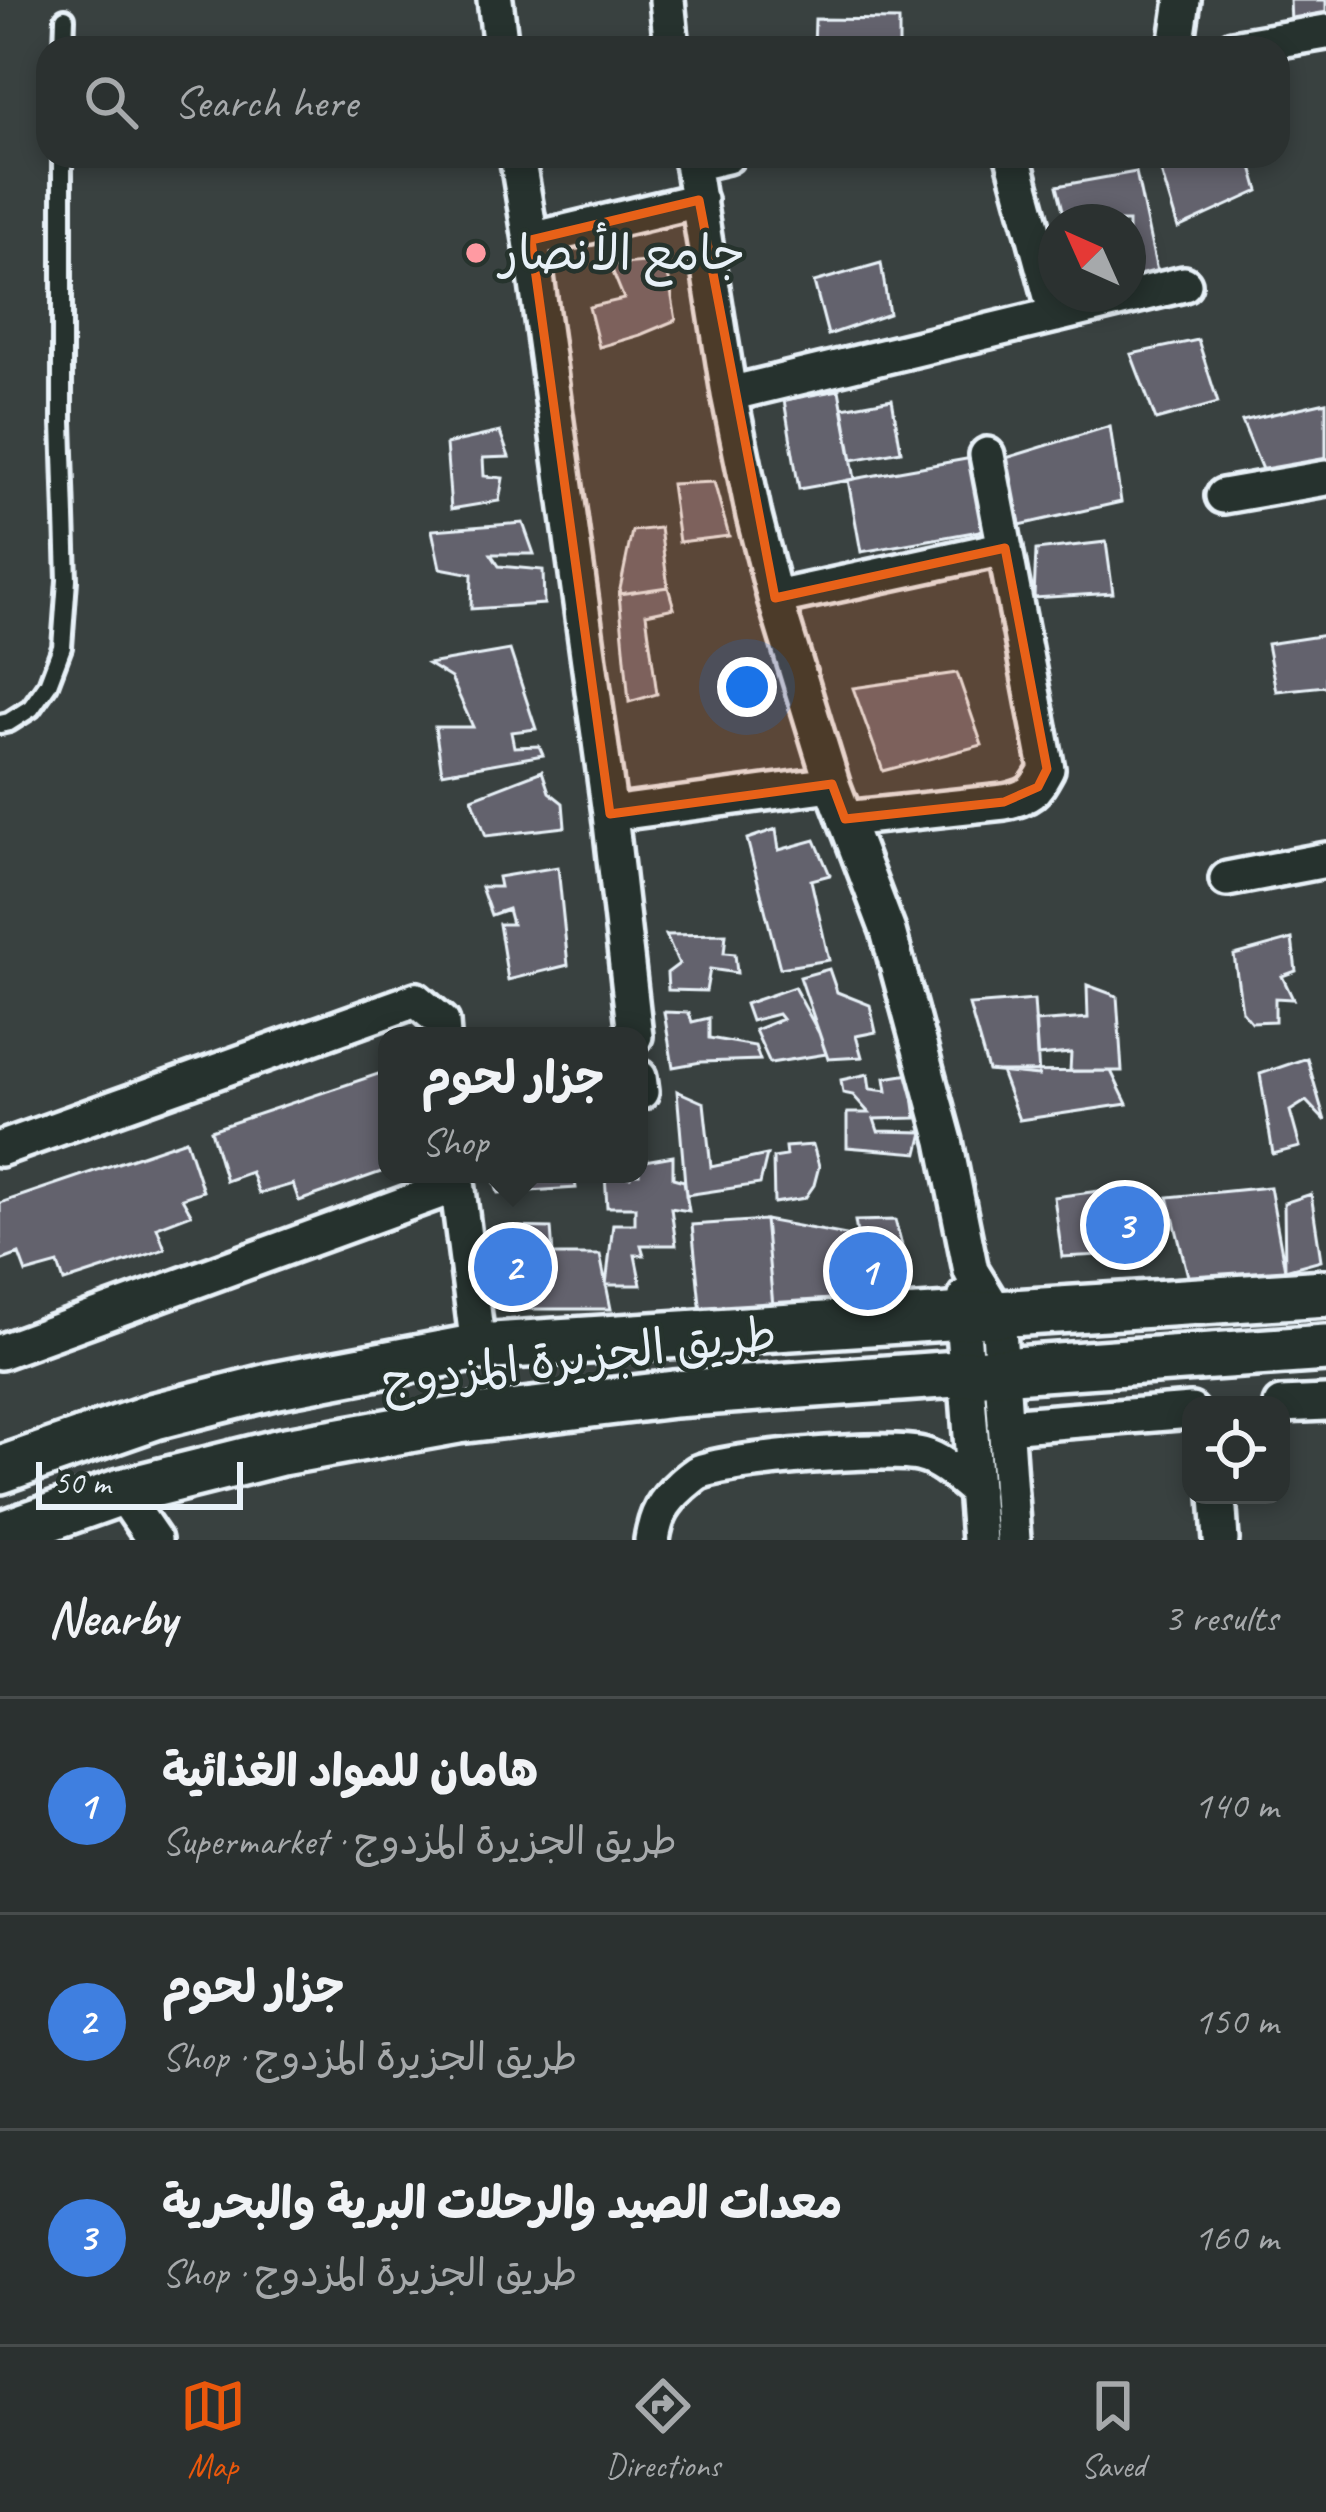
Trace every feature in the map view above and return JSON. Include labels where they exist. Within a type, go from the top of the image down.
[{"type":"main road","name":"طريق الجزيرة المزدوج","points":[[0,1470],[154,1416],[253,1391],[478,1347],[1326,1293]]},
{"type":"main road","name":"طريق الجزيرة المزدوج","points":[[0,1535],[121,1492],[281,1452],[458,1420],[674,1394],[1326,1348]]},
{"type":"street","points":[[495,0],[500,36]]},
{"type":"street","points":[[667,0],[671,36]]},
{"type":"street","points":[[1178,36],[1183,0]]},
{"type":"street","points":[[1290,38],[1326,32]]},
{"type":"street","points":[[519,168],[610,814],[633,1027]]},
{"type":"street","points":[[693,168],[729,394],[775,598],[832,784],[888,931],[945,1141],[980,1316],[984,1373],[976,1491],[979,1540]]},
{"type":"street","points":[[1016,168],[1056,315]]},
{"type":"street","points":[[531,239],[699,200]]},
{"type":"street","points":[[729,394],[1184,284]]},
{"type":"street","points":[[845,819],[1027,797],[1047,769],[987,455]]},
{"type":"street","points":[[1223,496],[1326,478]]},
{"type":"street","points":[[775,598],[1005,548]]},
{"type":"street","points":[[610,814],[832,784]]},
{"type":"street","points":[[1227,879],[1326,860]]},
{"type":"street","points":[[0,1149],[416,1000],[442,1027]]},
{"type":"street","points":[[0,1352],[449,1183]]},
{"type":"street","points":[[457,1183],[478,1347]]},
{"type":"street","points":[[984,1373],[1005,1426],[1013,1540]]},
{"type":"street","points":[[1290,1405],[1326,1403]]},
{"type":"street","points":[[1005,1426],[1182,1412]]},
{"type":"street","points":[[652,1540],[663,1501],[696,1473],[758,1460],[920,1454],[937,1460],[976,1491]]},
{"type":"street","points":[[121,1492],[154,1540]]},
{"type":"street","points":[[1219,1504],[1222,1540]]},
{"type":"lane","points":[[64,36],[65,18]]},
{"type":"lane","points":[[0,724],[31,708],[48,684],[62,647],[67,580],[62,168]]},
{"type":"highlighted area","points":[[699,200],[775,598],[1005,548],[1047,769],[1038,787],[1004,802],[845,819],[832,784],[610,814],[531,240]]},
{"type":"building","points":[[1290,0],[1326,0],[1326,22],[1291,23]]},
{"type":"building","points":[[815,19],[899,20],[899,36],[814,36]]},
{"type":"building","points":[[1160,168],[1252,168],[1259,191],[1178,228]]},
{"type":"building","points":[[1136,172],[1143,204],[1062,204],[1057,186]]},
{"type":"building","points":[[1146,219],[1159,281],[1146,284]]},
{"type":"building","points":[[657,261],[668,274],[676,320],[599,347],[589,307],[624,299],[610,265]]},
{"type":"building","points":[[881,263],[889,314],[828,335],[814,282]]},
{"type":"building","points":[[1198,340],[1218,403],[1156,420],[1131,354]]},
{"type":"building","points":[[839,390],[855,479],[799,489],[784,400]]},
{"type":"building","points":[[892,399],[901,451],[852,460],[843,408]]},
{"type":"building","points":[[1326,402],[1326,472],[1268,484],[1242,421]]},
{"type":"building","points":[[1110,426],[1121,502],[1020,525],[1006,458]]},
{"type":"building","points":[[500,432],[509,457],[483,458],[484,476],[503,478],[499,501],[451,509],[446,444]]},
{"type":"building","points":[[972,458],[985,530],[861,552],[848,480]]},
{"type":"building","points":[[714,482],[729,536],[679,542],[671,484]]},
{"type":"building","points":[[523,523],[534,554],[491,554],[499,566],[543,570],[544,604],[471,609],[472,574],[440,568],[432,530]]},
{"type":"building","points":[[660,528],[668,587],[619,594],[632,531]]},
{"type":"building","points":[[1106,542],[1113,593],[1034,598],[1036,550]]},
{"type":"building","points":[[668,587],[674,608],[646,614],[657,694],[629,702],[619,594]]},
{"type":"building","points":[[1326,635],[1326,686],[1276,691],[1267,644]]},
{"type":"building","points":[[510,650],[536,729],[511,732],[514,747],[539,746],[543,755],[442,773],[435,727],[473,727],[451,678],[428,664]]},
{"type":"building","points":[[957,673],[982,745],[883,771],[853,688]]},
{"type":"building","points":[[542,771],[549,792],[563,803],[565,827],[486,836],[472,798]]},
{"type":"building","points":[[776,829],[779,850],[815,840],[830,875],[811,880],[829,960],[780,968],[747,839]]},
{"type":"building","points":[[558,867],[568,965],[508,980],[499,924],[512,924],[508,909],[491,915],[481,887],[500,887],[498,877]]},
{"type":"building","points":[[726,934],[724,953],[735,954],[737,973],[710,969],[706,991],[668,990],[667,973],[679,964],[666,935]]},
{"type":"building","points":[[1292,939],[1296,971],[1282,976],[1293,999],[1275,998],[1275,1021],[1251,1022],[1242,1011],[1234,955]]},
{"type":"building","points":[[829,969],[837,992],[870,1005],[876,1032],[856,1036],[862,1057],[828,1059],[800,977]]},
{"type":"building","points":[[1087,985],[1117,996],[1122,1071],[1070,1071],[1071,1053],[1037,1056],[1035,1022],[1088,1018]]},
{"type":"building","points":[[794,987],[826,1054],[770,1063],[755,1030],[782,1019],[778,1014],[751,1021],[745,1004]]},
{"type":"building","points":[[1034,1000],[1039,1076],[988,1071],[969,1005]]},
{"type":"building","points":[[664,1012],[689,1013],[692,1022],[709,1018],[709,1038],[755,1046],[760,1060],[673,1067]]},
{"type":"building","points":[[1307,1058],[1325,1121],[1306,1101],[1290,1111],[1300,1147],[1273,1154],[1260,1074]]},
{"type":"building","points":[[1111,1071],[1127,1104],[1019,1120],[1001,1072]]},
{"type":"building","points":[[378,1074],[378,1173],[299,1201],[293,1184],[259,1194],[251,1172],[226,1181],[211,1130]]},
{"type":"building","points":[[868,1074],[870,1089],[887,1091],[885,1078],[910,1074],[916,1118],[874,1119],[878,1131],[923,1132],[918,1153],[847,1147],[847,1113],[869,1113],[853,1095],[843,1093],[841,1080]]},
{"type":"building","points":[[677,1091],[704,1103],[711,1167],[767,1155],[760,1184],[686,1195]]},
{"type":"building","points":[[186,1140],[203,1191],[182,1198],[191,1214],[157,1227],[165,1249],[64,1282],[58,1264],[26,1273],[19,1254],[0,1261],[0,1203]]},
{"type":"building","points":[[813,1145],[819,1166],[814,1185],[805,1198],[774,1203],[773,1158],[786,1156],[785,1147]]},
{"type":"building","points":[[673,1156],[673,1178],[684,1181],[689,1211],[671,1208],[676,1245],[641,1245],[644,1255],[635,1255],[641,1285],[606,1285],[613,1224],[635,1224],[635,1207],[607,1207],[606,1183],[648,1183],[648,1160]]},
{"type":"building","points":[[495,1183],[575,1183],[576,1188],[498,1193]]},
{"type":"building","points":[[1129,1187],[1139,1253],[1062,1257],[1054,1197]]},
{"type":"building","points":[[1270,1187],[1285,1270],[1190,1284],[1168,1197]]},
{"type":"building","points":[[1311,1194],[1321,1260],[1285,1270],[1284,1203]]},
{"type":"building","points":[[765,1220],[773,1306],[701,1314],[692,1225]]},
{"type":"building","points":[[765,1220],[852,1236],[862,1306],[773,1306]]},
{"type":"building","points":[[895,1220],[906,1261],[911,1263],[862,1264],[855,1221]]},
{"type":"building","points":[[505,1227],[551,1228],[553,1255],[600,1255],[611,1309],[507,1309]]},
{"type":"place","name":"جامع الأنصار","points":[[476,253]]},
{"type":"place","name":"معدات الصيد والرحلات البرية والبحرية","points":[[1125,1225]]},
{"type":"place","name":"جزار لحوم","points":[[513,1267]]},
{"type":"place","name":"هامان للمواد الغذائية","points":[[868,1271]]}]
